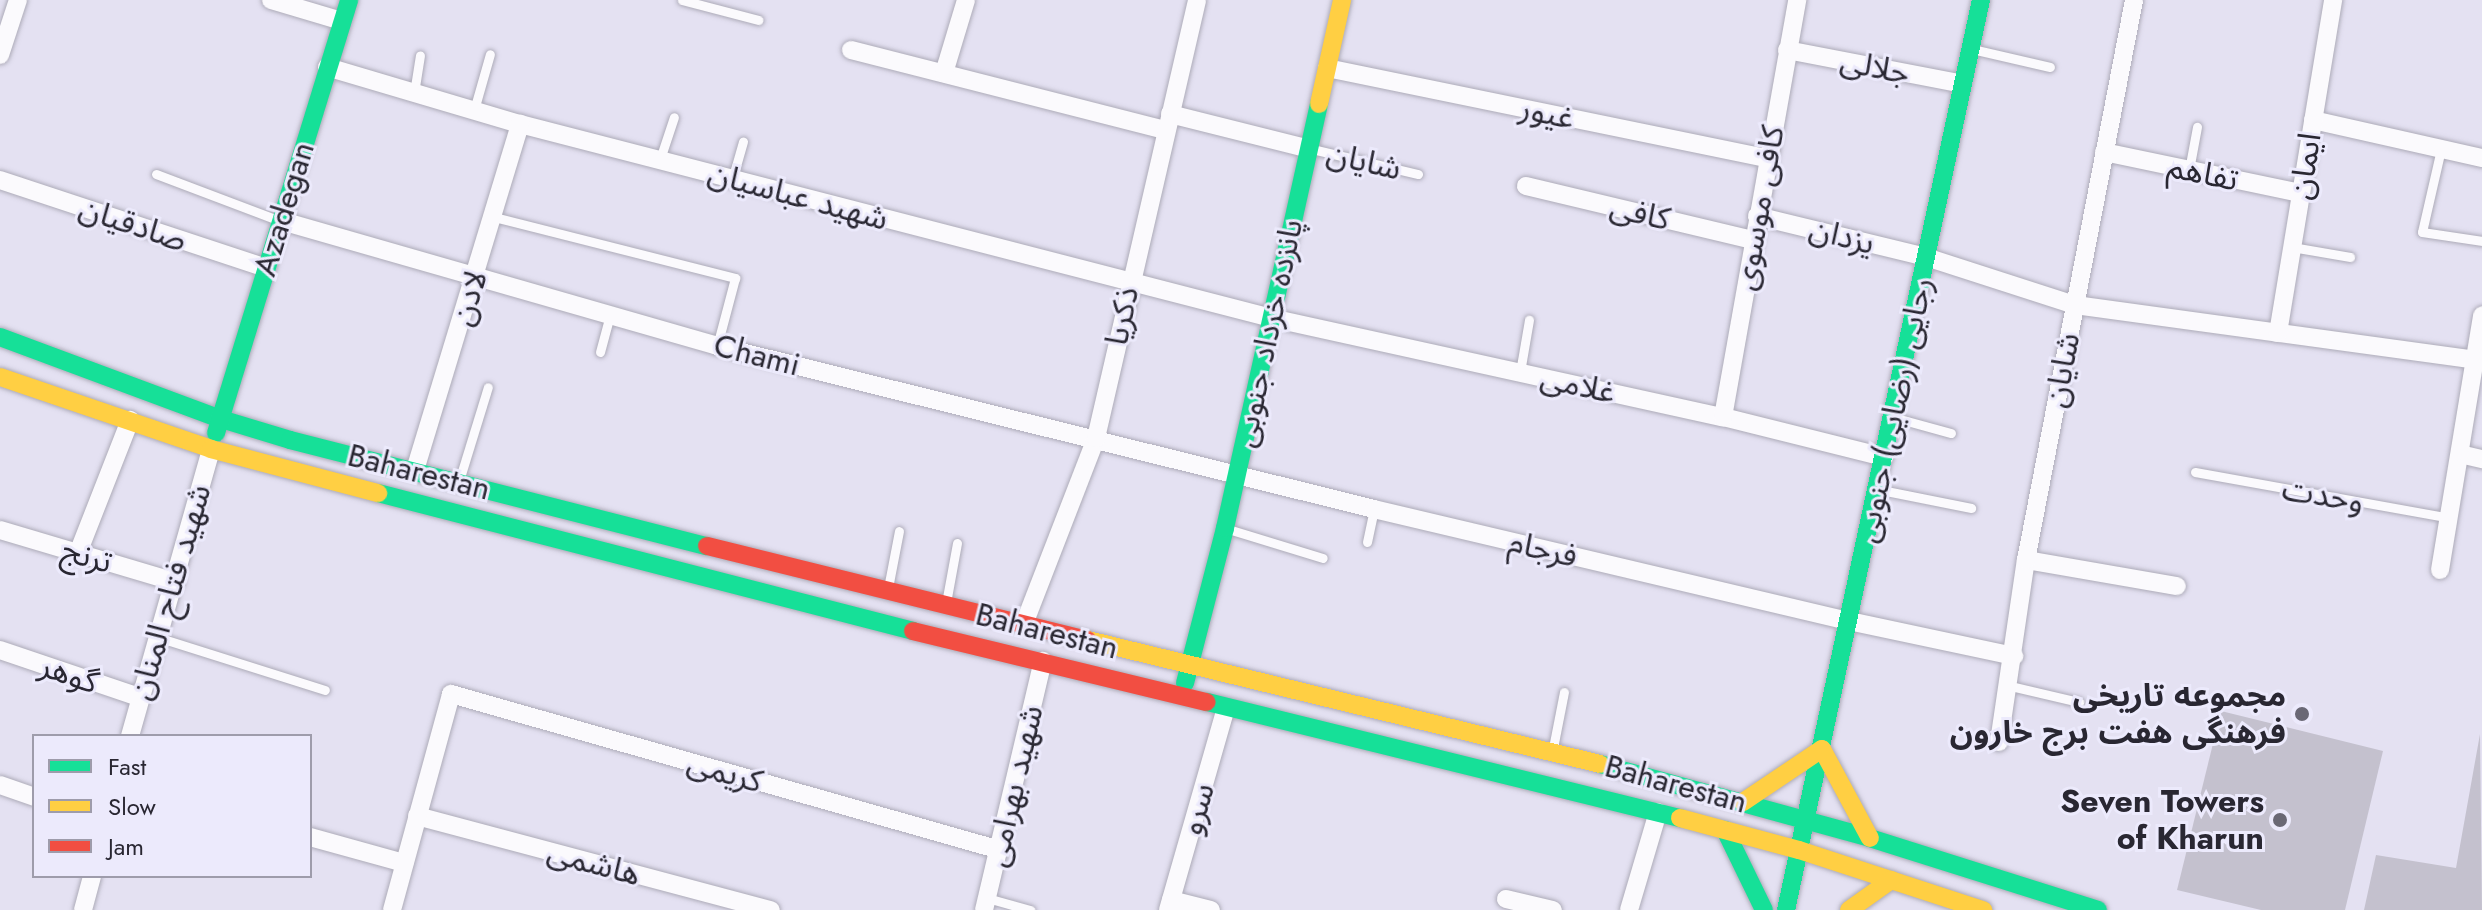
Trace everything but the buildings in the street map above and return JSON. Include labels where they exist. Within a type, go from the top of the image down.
[{"type":"main road","name":"Azadegan","points":[[211,449],[349,0]]},
{"type":"main road","name":"پانزده خرداد جنوبی","points":[[1182,697],[1225,528],[1342,0]]},
{"type":"main road","name":"رجایی (رضایی) جنوبی","points":[[1786,910],[1981,0]]},
{"type":"main road","name":"Baharestan","points":[[0,337],[221,419],[945,606],[1552,751],[1960,864],[2098,910]]},
{"type":"main road","name":"Baharestan","points":[[0,377],[211,449],[789,601],[1664,814],[1799,850],[1983,910]]},
{"type":"main road","points":[[1743,802],[1822,749],[1870,838]]},
{"type":"main road","points":[[1664,814],[1681,803],[1679,785]]},
{"type":"main road","points":[[1725,830],[1764,910]]},
{"type":"main road","points":[[1950,899],[1939,885],[1940,877],[1950,866],[1960,864]]},
{"type":"main road","points":[[1849,910],[1891,880]]},
{"type":"street","points":[[0,55],[18,0]]},
{"type":"street","points":[[271,0],[342,21]]},
{"type":"street","points":[[944,73],[966,0]]},
{"type":"street","name":"ذکریا","points":[[1024,624],[1096,438],[1197,0]]},
{"type":"street","name":"کافی موسوی","points":[[1723,417],[1797,0]]},
{"type":"street","name":"شایان","points":[[1999,742],[2010,686],[2026,560],[2134,0]]},
{"type":"street","name":"ایمان","points":[[2278,333],[2333,0]]},
{"type":"street","points":[[851,50],[1168,122],[1309,149]]},
{"type":"street","name":"جلالی","points":[[1787,50],[1963,84]]},
{"type":"street","name":"شهید عباسیان","points":[[327,67],[520,124],[1271,318]]},
{"type":"street","name":"غیور","points":[[1327,68],[1767,158]]},
{"type":"street","points":[[2313,120],[2482,158]]},
{"type":"street","name":"لادن","points":[[415,470],[520,124]]},
{"type":"street","name":"تفاهم","points":[[2104,152],[2301,193]]},
{"type":"street","name":"صادقیان","points":[[0,180],[266,268]]},
{"type":"street","name":"کافی","points":[[1526,186],[1753,240]]},
{"type":"street","name":"یزدان","points":[[1757,216],[1926,257],[2075,305],[2478,361]]},
{"type":"street","name":"Chami","points":[[282,221],[475,279],[717,346],[1237,473]]},
{"type":"street","points":[[2440,570],[2478,361],[2482,315]]},
{"type":"street","name":"غلامی","points":[[1271,318],[1723,417],[1884,457]]},
{"type":"street","points":[[78,553],[130,420]]},
{"type":"street","name":"شهید فتاح المنان","points":[[130,734],[211,449]]},
{"type":"street","points":[[2460,454],[2482,459]]},
{"type":"street","name":"فرجام","points":[[1237,473],[1374,509],[1849,621],[2014,656]]},
{"type":"street","name":"ترنج","points":[[0,530],[175,582]]},
{"type":"street","points":[[2026,560],[2177,586]]},
{"type":"street","name":"گوهر","points":[[0,650],[139,697]]},
{"type":"street","name":"شهید بهرامی","points":[[985,904],[1043,661]]},
{"type":"street","name":"کریمی","points":[[417,816],[451,694],[1000,850]]},
{"type":"street","name":"سرو","points":[[1169,905],[1226,708]]},
{"type":"street","points":[[0,785],[32,796]]},
{"type":"street","points":[[1629,910],[1664,814]]},
{"type":"street","points":[[392,910],[417,816]]},
{"type":"street","name":"هاشمی","points":[[417,816],[771,910]]},
{"type":"street","points":[[312,838],[404,863]]},
{"type":"street","points":[[83,910],[91,878]]},
{"type":"street","points":[[1506,899],[1553,910]]},
{"type":"street","points":[[1169,905],[1211,910]]},
{"type":"lane","points":[[682,0],[758,20]]},
{"type":"lane","points":[[1971,48],[2050,67]]},
{"type":"lane","points":[[474,110],[490,54]]},
{"type":"lane","points":[[414,93],[420,55]]},
{"type":"lane","points":[[660,159],[674,117]]},
{"type":"lane","points":[[2189,170],[2197,127]]},
{"type":"lane","points":[[732,180],[743,142]]},
{"type":"lane","name":"شایان","points":[[1309,149],[1418,174]]},
{"type":"lane","points":[[2441,149],[2422,232],[2482,241]]},
{"type":"lane","points":[[156,174],[282,221]]},
{"type":"lane","points":[[494,217],[735,278],[717,346]]},
{"type":"lane","points":[[2292,247],[2350,257]]},
{"type":"lane","points":[[600,352],[610,315]]},
{"type":"lane","points":[[1520,372],[1529,320]]},
{"type":"lane","points":[[459,481],[488,387]]},
{"type":"lane","points":[[1892,417],[1951,433]]},
{"type":"lane","name":"وحدت","points":[[2195,472],[2450,518]]},
{"type":"lane","points":[[1877,489],[1971,508]]},
{"type":"lane","points":[[1367,542],[1374,509]]},
{"type":"lane","points":[[1225,528],[1323,558]]},
{"type":"lane","points":[[887,591],[899,531]]},
{"type":"lane","points":[[945,606],[957,543]]},
{"type":"lane","points":[[157,637],[325,690]]},
{"type":"lane","points":[[2010,686],[2079,702]]},
{"type":"lane","points":[[1552,751],[1564,692]]},
{"type":"lane","points":[[985,904],[1030,910]]},
{"type":"traffic: fast","points":[[216,433],[349,0]]},
{"type":"traffic: fast","points":[[1786,910],[1981,0]]},
{"type":"traffic: fast","points":[[1185,683],[1225,528],[1319,104]]},
{"type":"traffic: fast","points":[[0,337],[221,419],[290,440],[707,546]]},
{"type":"traffic: fast","points":[[378,493],[913,631]]},
{"type":"traffic: fast","points":[[1207,702],[1680,818]]},
{"type":"traffic: fast","points":[[1600,764],[1870,838],[2098,910]]},
{"type":"traffic: fast","points":[[1725,830],[1764,910]]},
{"type":"traffic: slow","points":[[1319,104],[1342,0]]},
{"type":"traffic: slow","points":[[0,377],[211,449],[378,493]]},
{"type":"traffic: slow","points":[[1088,640],[1600,764]]},
{"type":"traffic: slow","points":[[1743,802],[1822,749],[1870,838]]},
{"type":"traffic: slow","points":[[1680,818],[1799,850],[1983,910]]},
{"type":"traffic: slow","points":[[1849,910],[1891,880]]},
{"type":"traffic: jam","points":[[707,546],[1088,640]]},
{"type":"traffic: jam","points":[[913,631],[1207,702]]},
{"type":"place","name":"مجموعه تاریخی فرهنگی هفت برج خارون","points":[[2302,714]]},
{"type":"place","name":"Seven Towers of Kharun","points":[[2280,820]]}]
